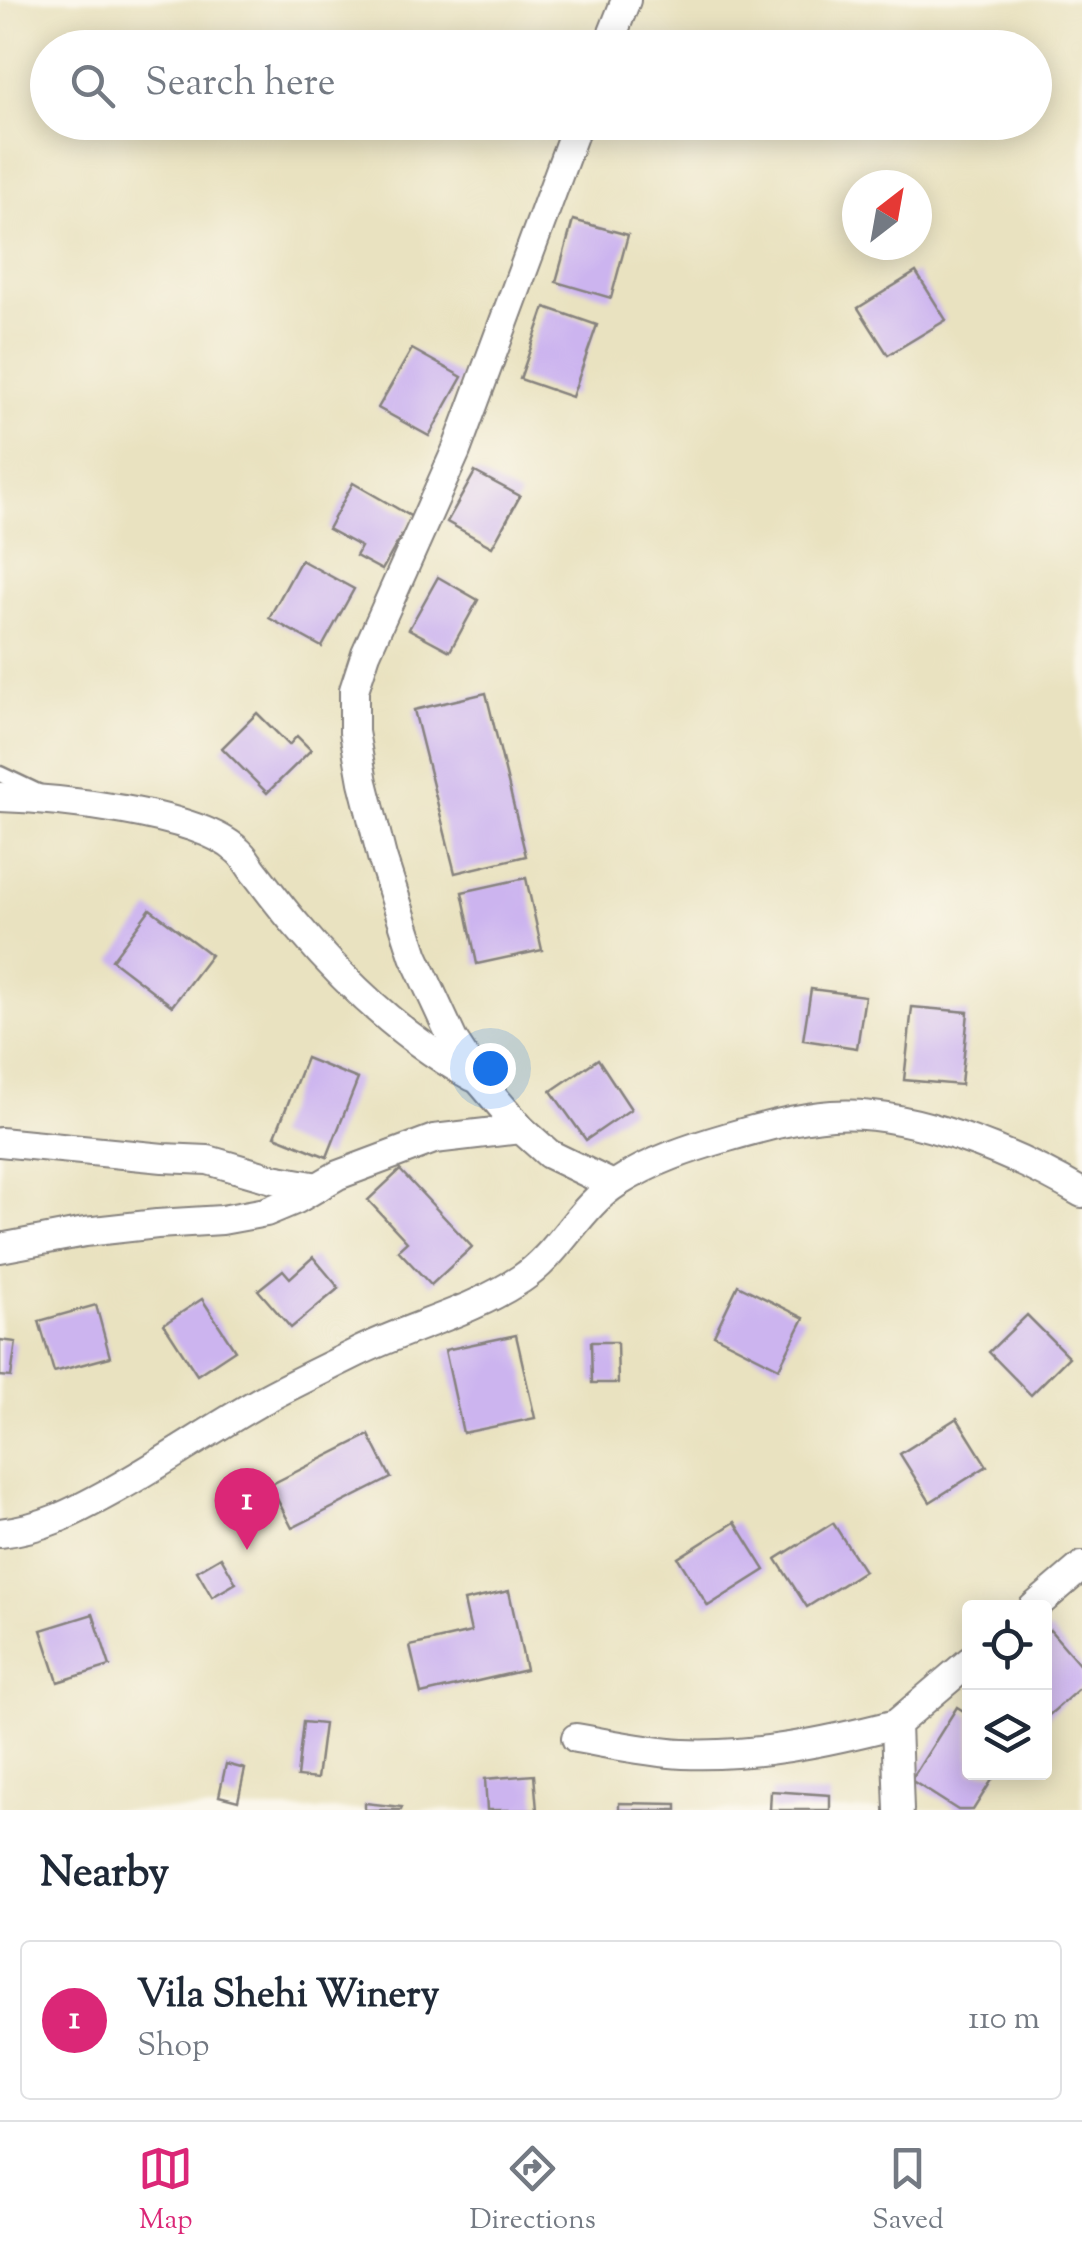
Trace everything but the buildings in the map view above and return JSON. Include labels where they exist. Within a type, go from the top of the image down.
[{"type":"street","points":[[614,30],[626,0]]},
{"type":"street","points":[[571,140],[456,451],[366,652],[354,690],[354,732],[382,857],[414,956],[452,1040],[479,1080],[521,1129],[549,1154],[613,1185]]},
{"type":"street","points":[[0,796],[52,799],[149,816],[204,831],[237,850],[301,930],[361,996],[438,1058],[479,1080]]},
{"type":"street","points":[[0,1533],[54,1522],[166,1461],[260,1401],[374,1344],[491,1298],[526,1276],[613,1185],[668,1156],[720,1139],[779,1123],[836,1115],[881,1117],[929,1127],[1000,1151],[1082,1193]]},
{"type":"street","points":[[0,1248],[86,1232],[222,1220],[266,1212],[352,1170],[434,1138],[521,1129]]},
{"type":"street","points":[[0,1142],[208,1160],[318,1187]]},
{"type":"street","points":[[1042,1600],[1082,1566]]},
{"type":"street","points":[[576,1738],[682,1754],[735,1753],[839,1739],[896,1724],[962,1667]]},
{"type":"street","points":[[896,1724],[899,1810]]},
{"type":"lane","points":[[0,774],[52,799]]},
{"type":"place","name":"Vila Shehi Winery","points":[[247,1550]]}]
